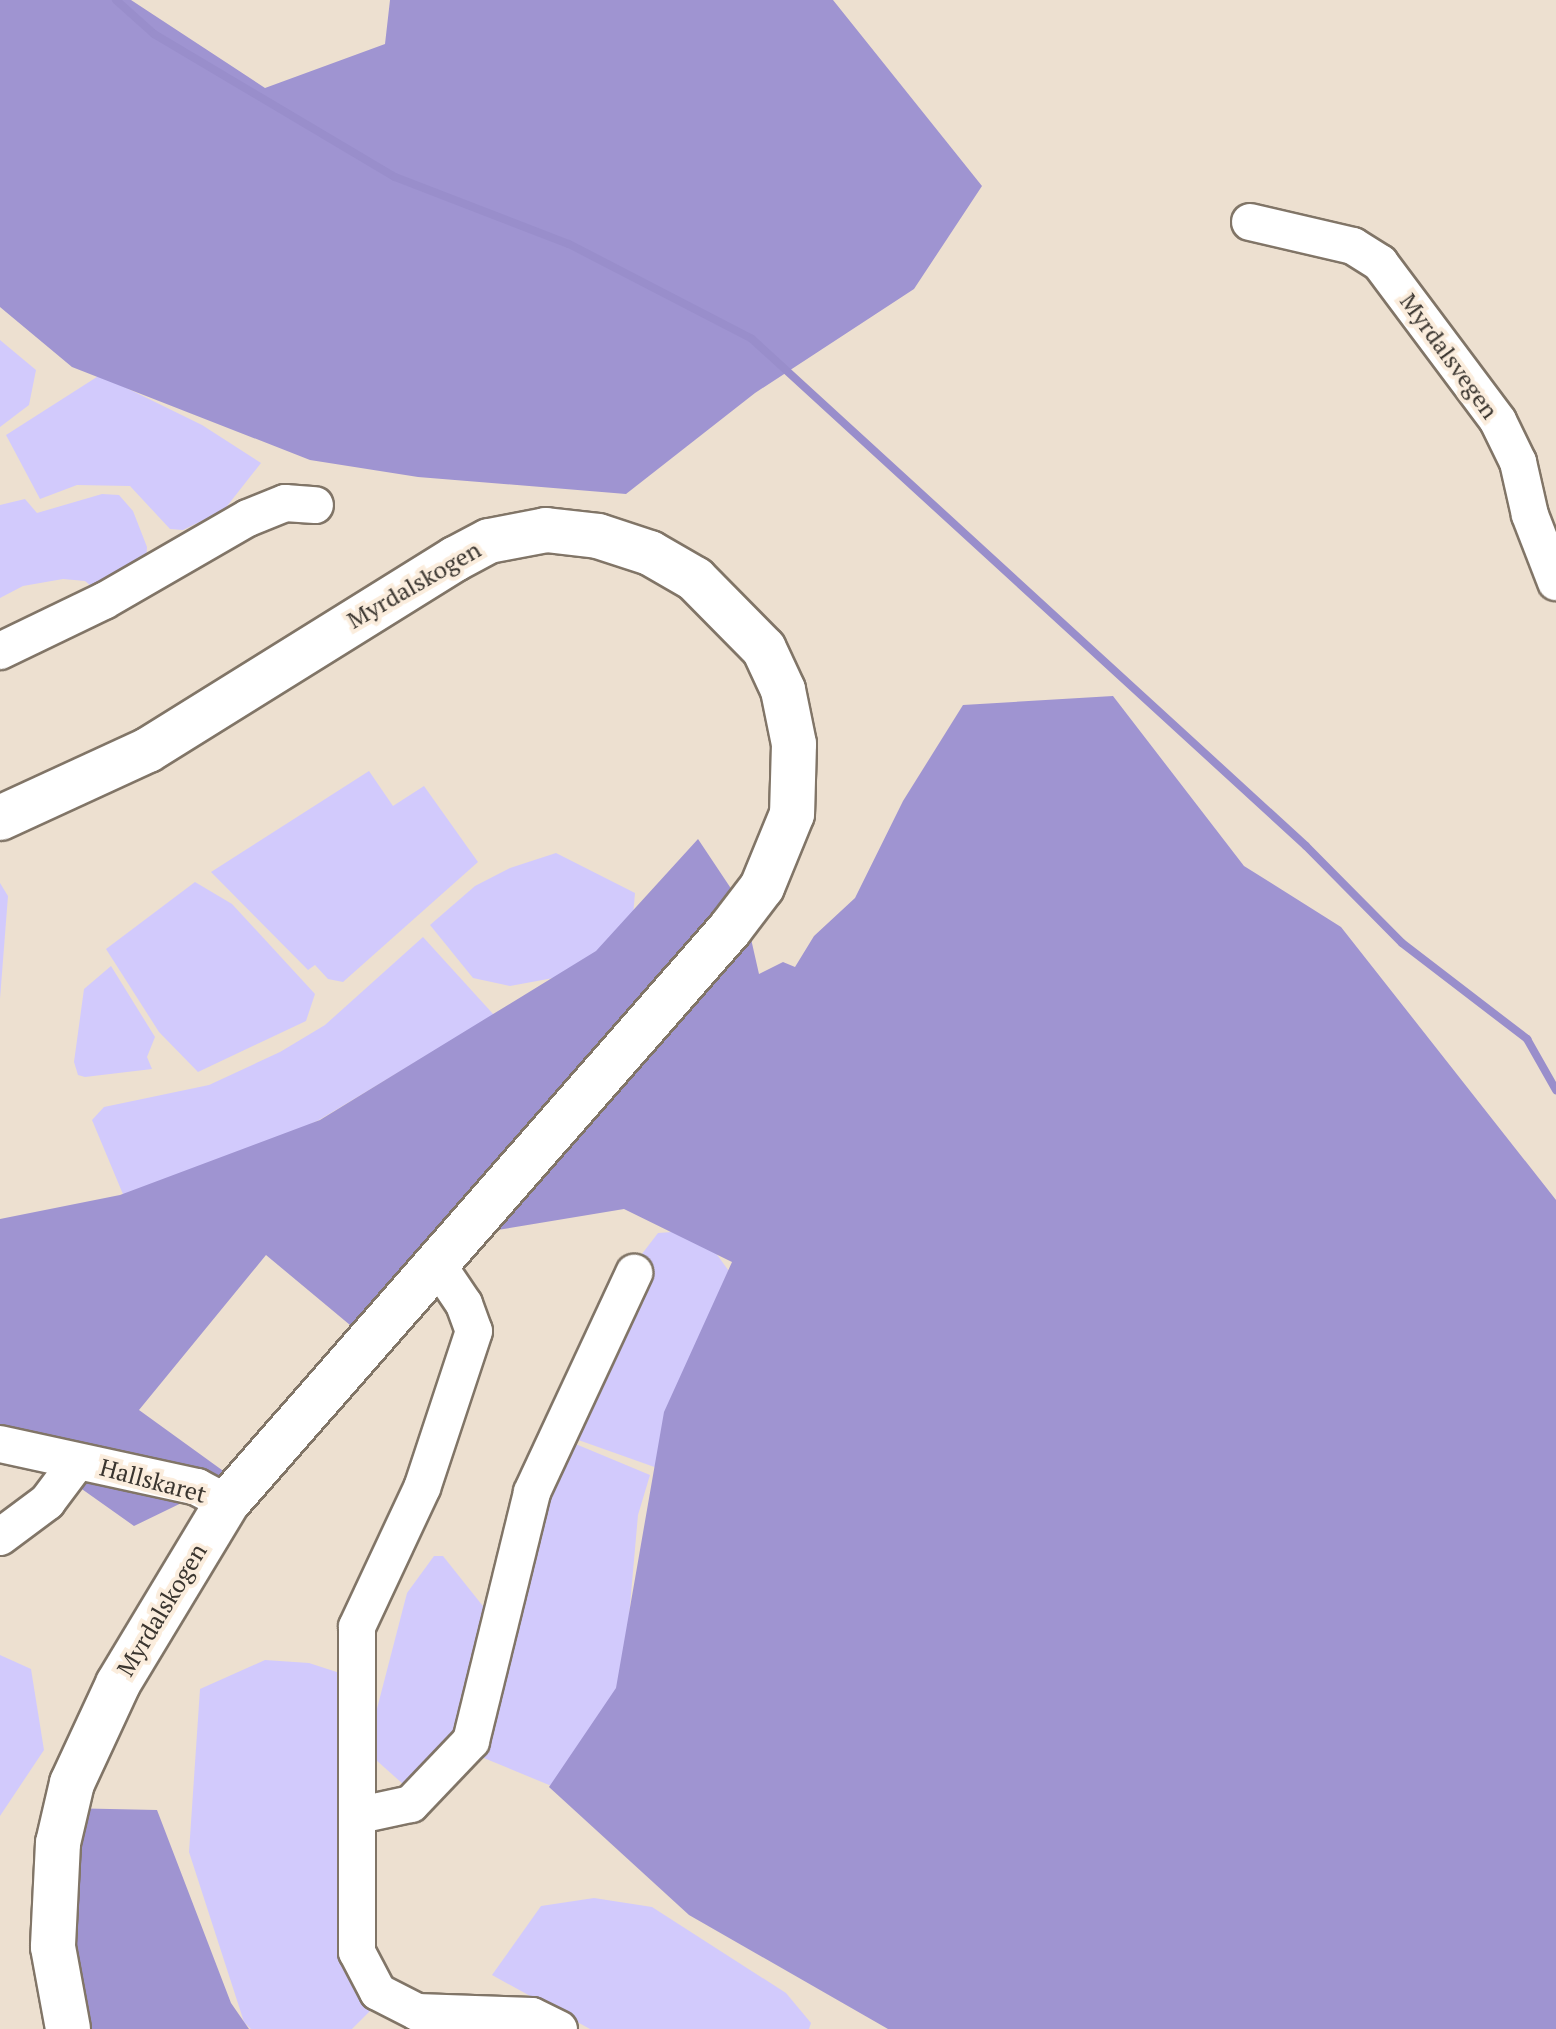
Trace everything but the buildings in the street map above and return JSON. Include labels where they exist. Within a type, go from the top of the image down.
[{"type":"main road","name":"Myrdalskogen","points":[[0,818],[148,750],[355,618],[489,541],[546,530],[598,536],[650,553],[695,579],[730,609],[770,663],[783,690],[794,744],[792,814],[776,860],[730,929],[435,1261],[227,1503],[118,1684],[72,1783],[58,1843],[52,1905],[58,1993],[68,2029]]},
{"type":"street","name":"Myrdalsvegen","points":[[1250,222],[1353,246],[1380,263],[1498,421],[1518,462],[1530,515],[1556,582]]},
{"type":"street","points":[[0,651],[104,601],[248,518],[285,503],[315,505]]},
{"type":"street","points":[[435,1261],[464,1304],[474,1331],[422,1488],[357,1627],[360,1815],[357,1952],[378,1992],[417,2012],[532,2016],[559,2029]]},
{"type":"street","points":[[360,1815],[411,1804],[471,1741],[532,1492],[634,1273]]},
{"type":"street","name":"Hallskaret","points":[[0,1444],[197,1487],[227,1503]]},
{"type":"street","name":"Hallskaret","points":[[0,1537],[47,1502],[77,1462]]},
{"type":"shaded area","points":[[0,0],[131,0],[265,88],[385,44],[390,0],[833,0],[982,186],[914,289],[755,393],[626,494],[418,477],[310,460],[72,367],[0,307]]},
{"type":"shaded area","points":[[0,340],[36,370],[29,405],[0,427]]},
{"type":"shaded area","points":[[100,375],[202,425],[261,463],[224,510],[183,530],[170,529],[130,486],[77,485],[40,499],[6,435]]},
{"type":"shaded area","points":[[102,494],[119,495],[133,511],[147,547],[146,561],[97,591],[85,581],[63,579],[23,586],[0,598],[0,505],[25,499],[37,513]]},
{"type":"shaded area","points":[[1113,696],[1244,866],[1341,927],[1556,1200],[1556,2029],[888,2029],[689,1915],[549,1787],[616,1688],[664,1412],[732,1262],[624,1209],[431,1241],[356,1330],[266,1255],[139,1410],[233,1478],[134,1526],[0,1431],[0,1219],[120,1195],[320,1120],[596,951],[698,839],[744,908],[759,974],[783,962],[795,967],[814,936],[855,898],[903,801],[963,705]]},
{"type":"shaded area","points":[[369,771],[393,806],[424,786],[478,862],[343,982],[328,979],[315,965],[308,970],[211,872]]},
{"type":"shaded area","points":[[556,853],[635,893],[629,964],[510,986],[473,978],[430,925],[475,886],[510,868]]},
{"type":"shaded area","points":[[195,882],[232,904],[315,994],[306,1021],[198,1072],[159,1032],[106,949]]},
{"type":"shaded area","points":[[0,883],[8,896],[0,999]]},
{"type":"shaded area","points":[[423,937],[494,1015],[319,1120],[130,1211],[92,1120],[104,1107],[209,1085],[280,1052],[325,1025]]},
{"type":"shaded area","points":[[111,966],[155,1037],[147,1057],[152,1069],[85,1077],[78,1075],[74,1062],[84,989]]},
{"type":"shaded area","points":[[699,1230],[761,1315],[660,1469],[567,1436],[635,1263],[658,1233]]},
{"type":"shaded area","points":[[566,1440],[650,1475],[638,1515],[625,1662],[583,1799],[474,1754],[522,1549]]},
{"type":"shaded area","points":[[434,1556],[443,1556],[490,1615],[454,1753],[413,1793],[366,1751],[407,1593]]},
{"type":"shaded area","points":[[0,1655],[31,1669],[44,1750],[0,1816]]},
{"type":"shaded area","points":[[265,1660],[309,1663],[346,1675],[349,1958],[371,2010],[352,2029],[251,2029],[244,2022],[189,1852],[200,1689]]},
{"type":"shaded area","points":[[63,1808],[157,1810],[231,2003],[249,2029],[61,2029]]},
{"type":"shaded area","points":[[594,1898],[652,1907],[786,1993],[811,2023],[809,2029],[590,2029],[492,1975],[541,1906]]},
{"type":"waterway","points":[[116,0],[154,34],[395,177],[569,244],[752,339],[1306,846],[1402,943],[1527,1039],[1556,1090]]}]
